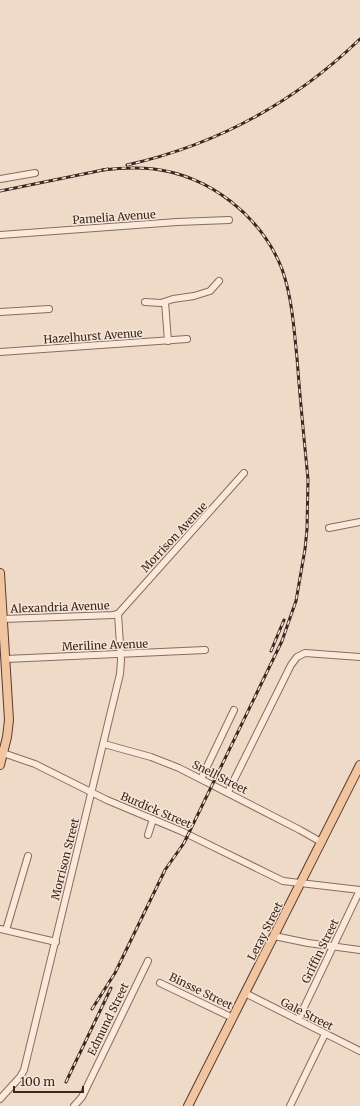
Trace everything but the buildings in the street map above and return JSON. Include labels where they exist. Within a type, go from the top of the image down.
[{"type":"main road","points":[[0,573],[9,720],[7,737],[0,765]]},
{"type":"main road","name":"Leray Street","points":[[188,1106],[360,765]]},
{"type":"street","points":[[0,179],[35,173]]},
{"type":"street","name":"Pamelia Avenue","points":[[0,235],[177,222],[229,220]]},
{"type":"street","points":[[145,302],[165,302],[206,293],[210,291],[219,280]]},
{"type":"street","points":[[165,302],[168,341]]},
{"type":"street","points":[[0,312],[49,309]]},
{"type":"street","name":"Hazelhurst Avenue","points":[[0,352],[187,339]]},
{"type":"street","name":"Morrison Avenue","points":[[118,614],[244,473]]},
{"type":"street","points":[[329,528],[360,522]]},
{"type":"street","name":"Alexandria Avenue","points":[[3,619],[118,614]]},
{"type":"street","name":"Morrison Street","points":[[0,1099],[20,1077],[24,1070],[56,942],[120,674],[118,614]]},
{"type":"street","name":"Meriline Avenue","points":[[6,660],[205,650]]},
{"type":"street","points":[[228,792],[291,665],[297,657],[305,653],[360,657]]},
{"type":"street","points":[[201,779],[234,710]]},
{"type":"street","name":"Snell Street","points":[[104,744],[150,757],[179,768],[228,792],[321,842]]},
{"type":"street","name":"Burdick Street","points":[[3,753],[35,764],[92,792],[188,834],[283,881],[360,890]]},
{"type":"street","points":[[148,835],[153,819]]},
{"type":"street","points":[[28,856],[3,930],[56,942]]},
{"type":"street","name":"Griffin Street","points":[[298,1020],[360,890]]},
{"type":"street","points":[[274,936],[360,950]]},
{"type":"street","name":"Edmund Street","points":[[74,1106],[82,1097],[148,961]]},
{"type":"street","name":"Binsse Street","points":[[160,983],[232,1018]]},
{"type":"street","name":"Gale Street","points":[[245,993],[360,1051]]},
{"type":"street","points":[[290,1106],[325,1034]]},
{"type":"railway","points":[[127,165],[192,146],[223,133],[252,118],[309,82],[335,62],[360,39]]},
{"type":"railway","points":[[92,1009],[115,973],[165,870],[184,843],[282,641],[296,601],[305,549],[308,479],[295,336],[290,302],[282,269],[273,250],[261,232],[247,216],[214,190],[195,180],[175,173],[154,169],[128,168],[102,170]]},
{"type":"railway","points":[[0,191],[108,169]]},
{"type":"railway","points":[[271,651],[284,620]]},
{"type":"railway","points":[[66,1082],[111,988]]}]
